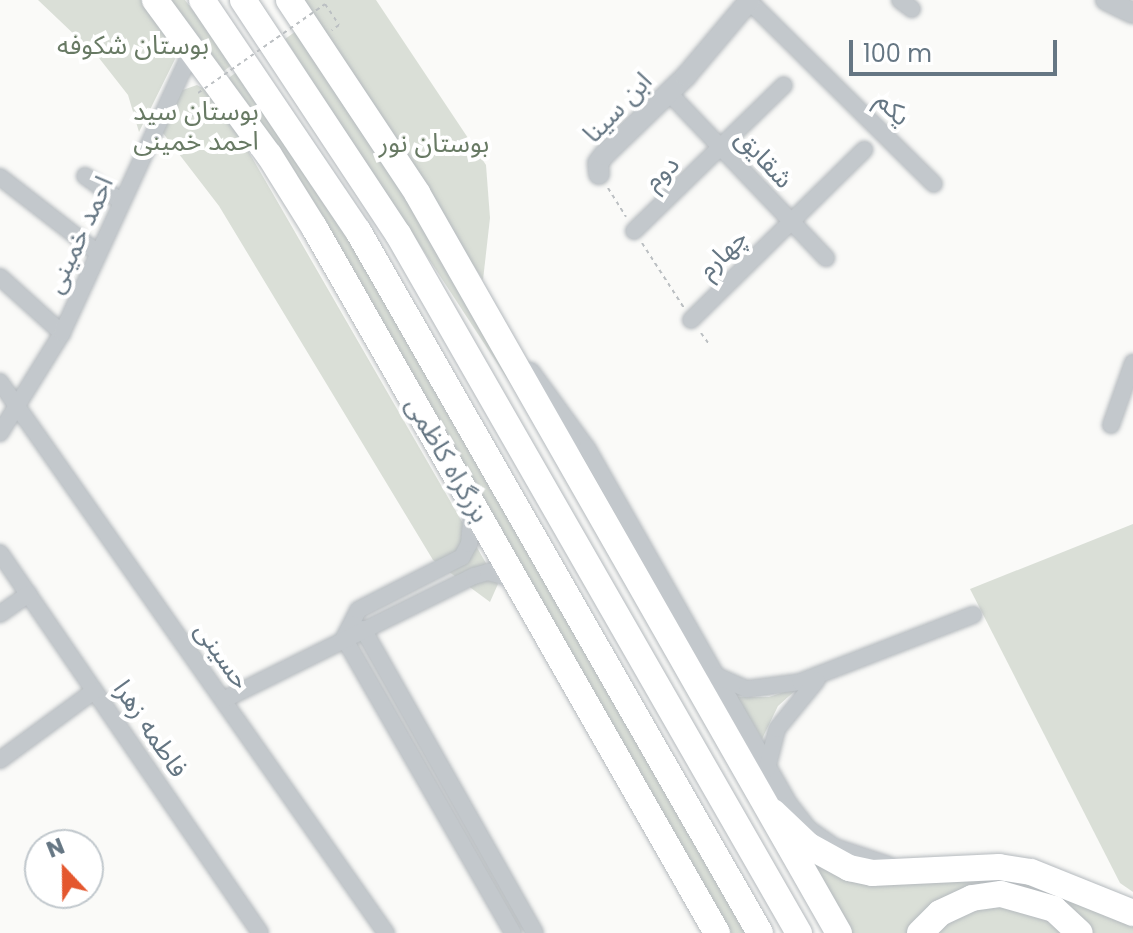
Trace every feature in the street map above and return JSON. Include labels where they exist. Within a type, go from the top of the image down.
[{"type":"main road","name":"بزرگراه کاظمی","points":[[155,0],[299,203],[717,933]]},
{"type":"main road","name":"بزرگراه کاظمی","points":[[202,0],[358,231],[760,933]]},
{"type":"main road","points":[[243,0],[356,164],[799,933]]},
{"type":"main road","points":[[289,0],[401,166],[839,933]]},
{"type":"main road","points":[[441,309],[488,364],[552,464],[627,564]]},
{"type":"main road","points":[[766,806],[833,861],[872,873],[999,867],[1031,872],[1133,913]]},
{"type":"main road","points":[[694,893],[704,933]]},
{"type":"main road","points":[[920,933],[940,913],[972,898],[1001,894],[1054,909],[1080,933]]},
{"type":"street","name":"ابن سینا","points":[[599,174],[598,163],[604,155],[669,93],[750,0]]},
{"type":"street","name":"یکم","points":[[750,0],[934,184]]},
{"type":"street","points":[[1106,0],[1133,13]]},
{"type":"street","name":"احمد خمینی","points":[[0,433],[19,407],[62,333],[192,50]]},
{"type":"street","points":[[722,149],[784,85]]},
{"type":"street","name":"شقایق","points":[[669,93],[826,258]]},
{"type":"street","name":"دوم","points":[[634,231],[722,149]]},
{"type":"street","name":"چهارم","points":[[691,320],[864,150]]},
{"type":"street","points":[[85,176],[122,202]]},
{"type":"street","points":[[0,177],[98,253]]},
{"type":"street","points":[[0,277],[62,333]]},
{"type":"street","points":[[471,286],[587,448],[767,769],[809,829],[835,847],[913,873]]},
{"type":"street","points":[[1111,425],[1133,363]]},
{"type":"street","name":"حسینی","points":[[0,382],[386,933]]},
{"type":"street","points":[[344,638],[358,610],[462,557],[469,544],[472,505]]},
{"type":"street","name":"فاطمه زهرا","points":[[0,553],[260,933]]},
{"type":"street","points":[[223,700],[474,576],[488,572],[515,579]]},
{"type":"street","points":[[0,614],[29,594]]},
{"type":"street","points":[[714,674],[747,689],[821,676],[973,615]]},
{"type":"street","points":[[363,629],[535,933]]},
{"type":"street","points":[[344,638],[513,933]]},
{"type":"street","points":[[767,769],[777,729],[821,676]]},
{"type":"street","points":[[0,760],[94,691]]},
{"type":"path","points":[[198,93],[325,4],[339,25]]},
{"type":"path","points":[[182,119],[209,110]]},
{"type":"path","name":"ابن سینا","points":[[599,174],[709,344]]},
{"type":"green space","name":"بوستان شکوفه","points":[[38,0],[142,0],[179,51],[139,132],[128,95],[99,58]]},
{"type":"green space","points":[[165,0],[185,0],[233,64],[220,74]]},
{"type":"green space","name":"بوستان نور","points":[[300,0],[376,0],[486,165],[490,218],[483,280]]},
{"type":"green space","points":[[299,29],[364,126],[527,409],[285,39]]},
{"type":"green space","points":[[238,71],[328,203],[745,933],[726,933],[226,80]]},
{"type":"green space","name":"بوستان سید احمد خمینی","points":[[197,85],[210,92],[239,135],[498,584],[490,602],[433,560],[219,206],[159,128],[177,92]]},
{"type":"green space","points":[[1133,524],[1133,892],[1120,883],[970,589]]},
{"type":"green space","points":[[799,687],[778,706],[762,739],[737,697],[769,697]]},
{"type":"green space","points":[[801,847],[1013,876],[1133,920],[1133,933],[1092,933],[1033,890],[912,933],[850,933]]},
{"type":"green space","points":[[987,904],[1029,908],[1067,933],[930,933],[946,919]]}]
